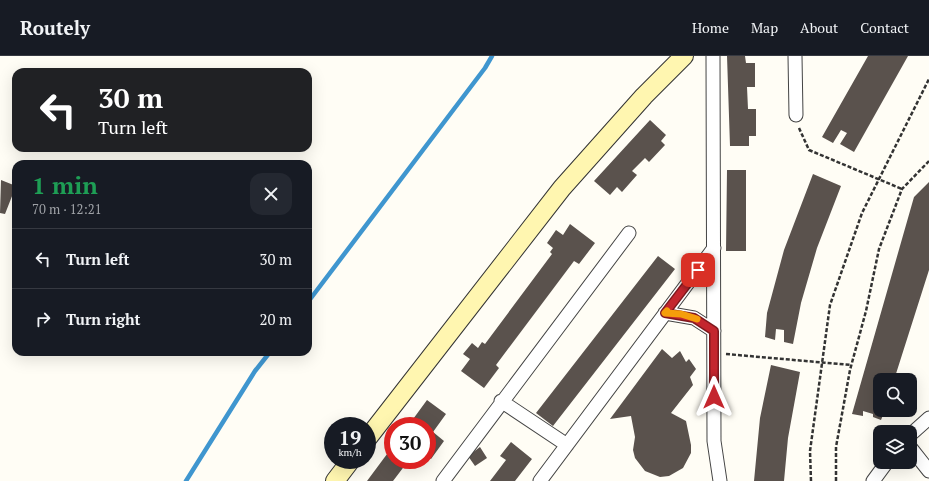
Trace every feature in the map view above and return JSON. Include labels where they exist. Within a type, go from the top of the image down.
[{"type":"street","points":[[376,427],[562,188],[644,96],[684,56]]},
{"type":"street","points":[[713,56],[714,442],[720,481]]},
{"type":"street","points":[[795,56],[796,115]]},
{"type":"street","points":[[443,481],[501,401],[629,233]]},
{"type":"street","points":[[540,481],[714,248]]},
{"type":"street","points":[[665,313],[694,318],[714,331]]},
{"type":"street","points":[[501,401],[567,446]]},
{"type":"street","points":[[917,429],[929,418]]},
{"type":"street","points":[[917,456],[929,471]]},
{"type":"street","points":[[335,481],[344,469]]},
{"type":"street","points":[[873,481],[882,469]]},
{"type":"path","points":[[811,481],[810,451],[830,305],[862,212],[929,79]]},
{"type":"path","points":[[796,115],[797,124],[809,150],[902,189]]},
{"type":"path","points":[[836,481],[836,447],[851,365],[866,311],[879,249],[902,189],[929,161]]},
{"type":"path","points":[[714,353],[851,365]]},
{"type":"building","points":[[727,56],[745,56],[746,63],[755,63],[755,87],[747,87],[748,109],[756,109],[756,136],[749,136],[749,146],[730,146]]},
{"type":"building","points":[[868,56],[908,56],[854,152],[840,144],[847,133],[841,130],[833,143],[822,137]]},
{"type":"building","points":[[650,120],[666,135],[661,141],[665,145],[649,162],[645,158],[632,171],[637,175],[622,192],[617,187],[610,195],[594,181]]},
{"type":"building","points":[[727,170],[746,170],[746,251],[726,251]]},
{"type":"building","points":[[813,174],[841,186],[817,248],[801,303],[793,344],[784,342],[784,330],[776,329],[775,340],[765,337],[767,313],[784,250]]},
{"type":"building","points":[[1,180],[12,184],[12,196],[5,214],[0,213]]},
{"type":"building","points":[[929,182],[929,270],[896,373],[873,373],[873,414],[863,411],[863,416],[852,414],[914,197]]},
{"type":"building","points":[[570,224],[595,243],[579,264],[574,261],[496,365],[499,368],[484,388],[461,371],[470,359],[463,354],[472,343],[478,348],[482,342],[485,344],[552,254],[550,252],[553,248],[547,243],[556,230],[563,235]]},
{"type":"building","points":[[658,256],[675,269],[553,426],[536,413]]},
{"type":"building","points":[[662,349],[672,358],[680,351],[686,362],[689,359],[696,369],[690,377],[693,385],[671,413],[686,421],[691,445],[691,453],[683,468],[669,476],[660,477],[645,471],[635,458],[633,450],[635,437],[631,416],[610,419]]},
{"type":"building","points":[[771,365],[800,372],[788,438],[784,481],[754,481],[760,418]]},
{"type":"building","points":[[427,400],[446,414],[436,428],[436,417],[415,417]]},
{"type":"building","points":[[873,417],[882,417],[881,420]]},
{"type":"building","points":[[436,434],[444,441],[436,452]]},
{"type":"building","points":[[511,442],[532,459],[515,481],[490,481],[506,460],[500,456]]},
{"type":"building","points":[[480,447],[487,458],[475,466],[468,456]]},
{"type":"building","points":[[384,458],[384,469],[402,469],[393,481],[367,481]]},
{"type":"waterway","points":[[312,297],[485,68],[492,56]]},
{"type":"waterway","points":[[186,481],[255,371],[267,356]]},
{"type":"slow traffic","points":[[667,311],[665,313],[681,314],[697,319]]},
{"type":"route","points":[[698,270],[665,313],[681,314],[694,318],[714,331],[714,397]]}]
